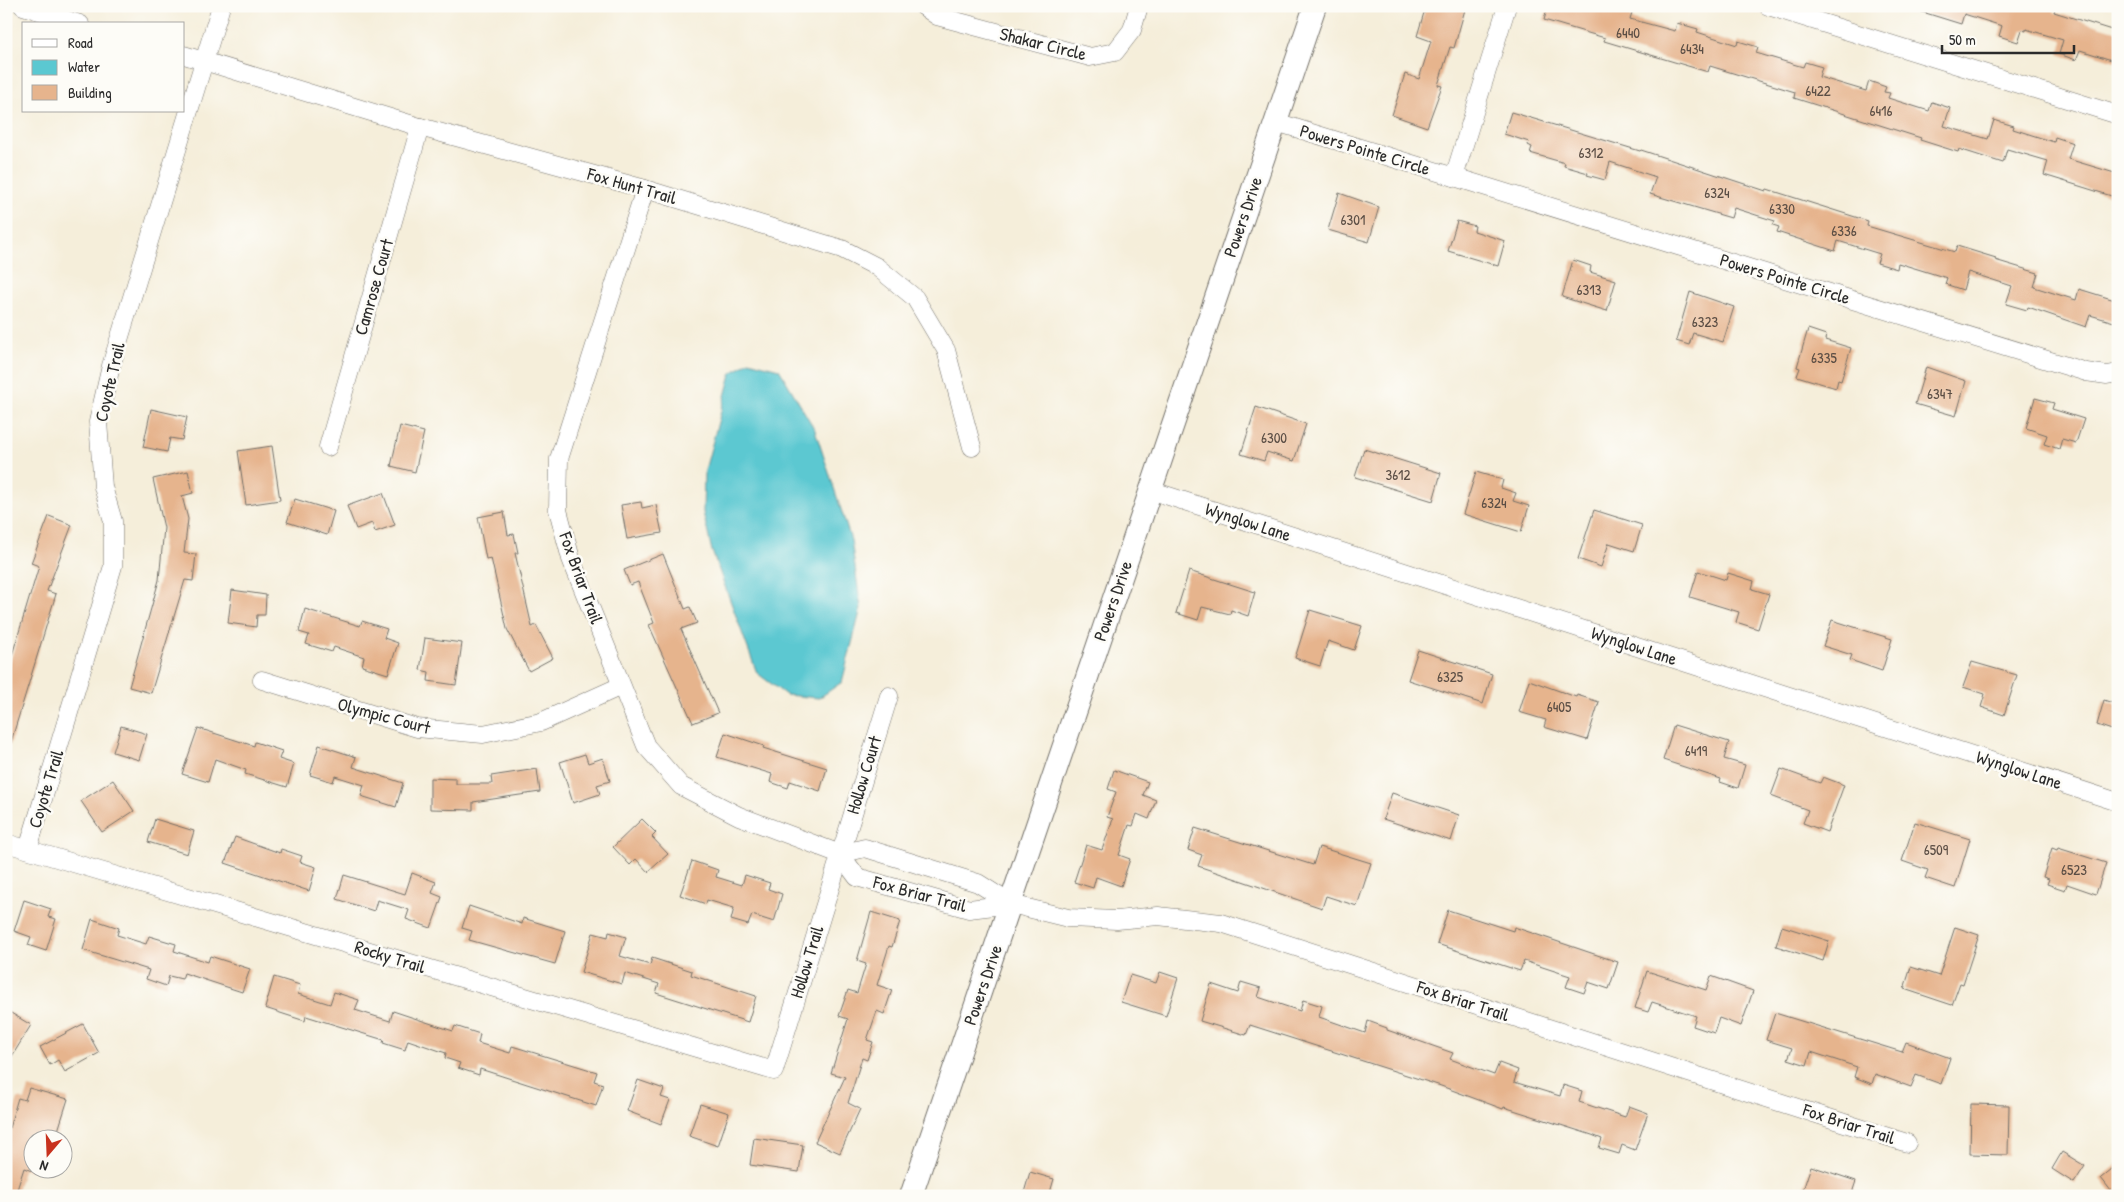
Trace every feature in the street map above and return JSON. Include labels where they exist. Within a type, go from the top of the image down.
[{"type":"street","points":[[23,6],[74,22]]},
{"type":"street","name":"Coyote Trail","points":[[28,850],[113,566],[113,521],[102,487],[98,422],[111,366],[222,6]]},
{"type":"street","name":"Shakar Circle","points":[[923,6],[937,16],[1090,57],[1115,52],[1132,30],[1139,6]]},
{"type":"street","name":"Powers Drive","points":[[911,1196],[1315,6]]},
{"type":"street","name":"Powers Pointe Circle","points":[[1454,177],[1507,6]]},
{"type":"street","points":[[1768,6],[2118,115]]},
{"type":"street","name":"Fox Hunt Trail","points":[[185,55],[420,128],[644,189],[842,249],[877,267],[915,298],[946,350],[972,447]]},
{"type":"street","name":"Powers Pointe Circle","points":[[1276,122],[2086,372],[2107,375],[2118,373]]},
{"type":"street","name":"Camrose Court","points":[[328,447],[420,128]]},
{"type":"street","name":"Fox Briar Trail","points":[[644,189],[559,459],[558,510],[571,559],[646,746],[681,786],[739,816],[840,854],[857,877],[969,909],[1011,904]]},
{"type":"street","name":"Wynglow Lane","points":[[1150,490],[2118,802]]},
{"type":"street","name":"Olympic Court","points":[[262,680],[417,728],[483,734],[541,722],[622,686]]},
{"type":"street","name":"Hollow Court","points":[[840,854],[889,696]]},
{"type":"street","name":"Rocky Trail","points":[[6,843],[774,1071]]},
{"type":"street","name":"Fox Briar Trail","points":[[840,854],[865,848],[978,883],[1011,904],[1068,918],[1117,920],[1158,916],[1222,923],[1907,1143]]},
{"type":"street","name":"Hollow Trail","points":[[774,1071],[840,854]]},
{"type":"water","points":[[749,361],[779,369],[815,430],[851,540],[861,608],[842,682],[819,698],[786,695],[757,673],[712,551],[703,512],[704,474],[731,374]]},
{"type":"building","points":[[1426,6],[1466,6],[1454,48],[1450,47],[1438,85],[1442,86],[1427,127],[1392,115],[1405,74],[1419,79],[1431,41],[1417,36]]},
{"type":"building","points":[[1548,6],[1622,6],[1633,9],[1630,19],[1675,31],[1677,23],[1698,29],[1697,32],[1737,45],[1738,41],[1758,47],[1756,53],[1803,67],[1805,62],[1822,67],[1819,77],[1866,91],[1869,81],[1886,87],[1884,92],[1890,93],[1888,98],[1929,111],[1932,102],[1950,108],[1944,126],[1988,139],[1994,120],[2014,126],[2013,129],[2054,142],[2055,137],[2073,143],[2068,159],[2118,174],[2118,198],[2044,175],[2048,161],[2007,149],[2003,163],[1959,149],[1958,152],[1920,140],[1921,138],[1794,98],[1795,92],[1710,66],[1708,72],[1604,41],[1605,38],[1544,20]]},
{"type":"building","points":[[1916,6],[2046,6],[2055,9],[2054,12],[2118,32],[2118,62],[2080,50],[2076,60],[2059,54],[2063,40],[2026,29],[2026,31],[2022,30],[2018,42],[1999,36],[2002,26],[1964,14],[1961,24],[1916,10]]},
{"type":"building","points":[[1511,112],[1641,150],[1766,191],[1767,189],[1868,221],[1867,226],[1955,252],[1957,246],[1996,258],[1995,260],[2038,273],[2034,287],[2076,300],[2079,289],[2118,301],[2114,322],[2090,315],[2086,327],[2028,307],[2027,310],[2006,304],[2012,286],[1968,272],[1963,290],[1945,284],[1947,278],[1898,263],[1897,269],[1877,263],[1880,254],[1838,241],[1835,251],[1777,232],[1779,227],[1773,225],[1775,221],[1734,208],[1731,218],[1650,194],[1656,177],[1610,162],[1605,180],[1587,175],[1588,173],[1564,166],[1565,163],[1530,153],[1532,147],[1528,145],[1529,142],[1504,134]]},
{"type":"building","points":[[1339,193],[1379,207],[1369,242],[1328,230]]},
{"type":"building","points":[[1457,221],[1475,226],[1474,231],[1505,241],[1498,266],[1448,251]]},
{"type":"building","points":[[1573,260],[1591,266],[1590,272],[1616,280],[1607,311],[1562,297]]},
{"type":"building","points":[[1690,292],[1734,307],[1723,342],[1693,333],[1689,345],[1676,341]]},
{"type":"building","points":[[1808,329],[1826,335],[1825,340],[1851,348],[1841,381],[1838,380],[1836,388],[1797,376],[1800,368],[1797,367]]},
{"type":"building","points":[[1926,367],[1966,381],[1956,416],[1915,404]]},
{"type":"building","points":[[2035,398],[2054,403],[2052,409],[2084,419],[2076,443],[2062,439],[2059,449],[2044,444],[2047,435],[2026,428]]},
{"type":"building","points":[[1256,407],[1306,424],[1294,461],[1267,452],[1264,461],[1241,454]]},
{"type":"building","points":[[151,409],[187,417],[182,440],[170,438],[167,452],[143,447]]},
{"type":"building","points":[[400,426],[424,432],[415,472],[391,466]]},
{"type":"building","points":[[272,446],[280,500],[246,505],[238,451]]},
{"type":"building","points":[[1364,449],[1441,473],[1433,501],[1355,477]]},
{"type":"building","points":[[188,471],[193,493],[182,496],[188,519],[184,553],[196,554],[193,581],[185,580],[151,693],[129,687],[159,580],[164,528],[153,479]]},
{"type":"building","points":[[1476,472],[1503,480],[1501,488],[1516,493],[1513,501],[1529,506],[1521,532],[1463,514]]},
{"type":"building","points":[[383,493],[395,525],[375,532],[372,523],[356,529],[347,506]]},
{"type":"building","points":[[295,499],[334,511],[327,535],[287,522]]},
{"type":"building","points":[[641,502],[642,508],[656,505],[662,533],[627,539],[621,505]]},
{"type":"building","points":[[1594,510],[1642,525],[1634,551],[1609,543],[1601,567],[1578,559]]},
{"type":"building","points":[[504,512],[508,535],[514,534],[518,553],[515,553],[532,627],[536,625],[553,658],[529,671],[507,629],[491,558],[486,559],[478,517]]},
{"type":"building","points":[[49,516],[72,525],[47,591],[56,594],[10,745],[6,745],[6,675],[39,566],[31,563]]},
{"type":"building","points":[[663,554],[685,609],[690,607],[697,623],[681,629],[718,713],[693,723],[649,625],[654,623],[638,582],[630,585],[624,570]]},
{"type":"building","points":[[1189,571],[1255,592],[1248,616],[1231,610],[1230,614],[1202,607],[1198,620],[1176,613]]},
{"type":"building","points":[[1698,571],[1726,580],[1728,573],[1754,581],[1752,589],[1769,594],[1758,629],[1736,622],[1739,612],[1690,597]]},
{"type":"building","points":[[232,590],[266,595],[265,615],[257,615],[256,627],[228,623]]},
{"type":"building","points":[[305,609],[360,626],[362,621],[387,629],[384,638],[398,643],[388,674],[362,666],[364,657],[334,647],[332,652],[306,644],[309,635],[299,632]]},
{"type":"building","points":[[1310,610],[1362,626],[1354,650],[1328,641],[1320,666],[1295,658]]},
{"type":"building","points":[[1832,620],[1892,639],[1882,671],[1850,660],[1852,655],[1823,646]]},
{"type":"building","points":[[425,638],[462,643],[456,685],[428,681],[429,672],[420,670]]},
{"type":"building","points":[[1418,650],[1492,674],[1483,704],[1408,680]]},
{"type":"building","points":[[1972,662],[2017,675],[2004,715],[1981,707],[1985,694],[1963,687]]},
{"type":"building","points":[[1529,680],[1576,697],[1577,695],[1599,702],[1587,740],[1544,727],[1546,720],[1519,712]]},
{"type":"building","points":[[2104,700],[2118,705],[2118,732],[2097,725]]},
{"type":"building","points":[[1674,725],[1729,742],[1724,759],[1745,765],[1738,788],[1720,782],[1721,779],[1663,760]]},
{"type":"building","points":[[121,726],[147,734],[139,760],[113,752]]},
{"type":"building","points":[[198,728],[254,746],[255,742],[282,751],[279,759],[294,764],[287,787],[245,774],[246,770],[215,759],[208,782],[182,774]]},
{"type":"building","points":[[725,733],[764,746],[763,748],[827,768],[820,791],[790,781],[788,788],[770,782],[772,774],[717,757]]},
{"type":"building","points":[[319,745],[356,757],[353,767],[403,783],[396,807],[361,796],[364,785],[335,776],[333,782],[310,775]]},
{"type":"building","points":[[585,754],[588,763],[603,758],[610,781],[597,785],[600,794],[573,803],[560,762]]},
{"type":"building","points":[[537,769],[540,792],[473,802],[473,810],[430,809],[430,778],[456,779],[456,784],[492,784],[491,776]]},
{"type":"building","points":[[1781,769],[1820,783],[1823,777],[1844,785],[1827,832],[1803,823],[1808,810],[1771,796]]},
{"type":"building","points":[[1114,770],[1148,782],[1143,795],[1156,800],[1149,819],[1137,814],[1133,826],[1129,825],[1119,855],[1130,859],[1121,886],[1096,877],[1093,888],[1074,882],[1086,845],[1102,850],[1113,819],[1107,817],[1116,792],[1108,789]]},
{"type":"building","points":[[113,780],[134,811],[102,832],[81,801]]},
{"type":"building","points":[[1392,793],[1459,815],[1451,841],[1383,819]]},
{"type":"building","points":[[155,819],[194,831],[187,854],[148,842]]},
{"type":"building","points":[[642,819],[656,833],[652,837],[668,854],[648,872],[636,859],[630,865],[613,847]]},
{"type":"building","points":[[1915,822],[1970,839],[1955,888],[1925,878],[1928,870],[1902,861]]},
{"type":"building","points":[[1195,828],[1313,865],[1319,847],[1371,863],[1357,906],[1326,896],[1322,908],[1198,866],[1202,855],[1188,850]]},
{"type":"building","points":[[235,837],[280,853],[281,849],[302,856],[300,862],[316,867],[309,891],[225,863]]},
{"type":"building","points":[[2052,848],[2057,850],[2058,848],[2106,863],[2096,894],[2067,884],[2065,890],[2047,884],[2049,879],[2043,877]]},
{"type":"building","points":[[692,861],[718,870],[716,877],[742,885],[745,875],[770,883],[768,889],[782,894],[774,922],[752,915],[748,925],[731,920],[734,908],[707,900],[706,904],[680,895]]},
{"type":"building","points":[[412,873],[436,882],[432,893],[442,897],[431,928],[406,919],[409,910],[377,900],[374,911],[337,899],[344,875],[405,894]]},
{"type":"building","points":[[24,900],[51,909],[48,917],[56,919],[46,951],[28,945],[31,937],[14,931]]},
{"type":"building","points":[[469,906],[522,924],[523,918],[565,931],[555,964],[469,940],[472,931],[462,928]]},
{"type":"building","points":[[1448,910],[1513,931],[1514,927],[1618,962],[1609,989],[1588,982],[1584,993],[1566,987],[1570,976],[1524,961],[1520,971],[1437,944]]},
{"type":"building","points":[[871,912],[900,921],[892,947],[889,946],[877,985],[892,990],[884,1014],[877,1011],[867,1040],[873,1042],[867,1060],[862,1058],[848,1103],[860,1109],[840,1153],[815,1142],[845,1077],[831,1073],[848,1019],[839,1016],[848,990],[857,993],[866,964],[857,961]]},
{"type":"building","points":[[92,919],[119,928],[117,935],[146,944],[149,936],[176,944],[174,951],[208,962],[210,956],[250,969],[242,992],[184,973],[182,979],[169,976],[166,986],[146,979],[149,970],[83,950]]},
{"type":"building","points":[[1782,926],[1829,941],[1823,961],[1776,946]]},
{"type":"building","points":[[1955,927],[1979,935],[1963,984],[1960,983],[1952,1005],[1904,989],[1911,967],[1939,976]]},
{"type":"building","points":[[609,932],[626,937],[620,956],[650,965],[652,958],[692,971],[691,975],[756,996],[748,1022],[656,993],[659,984],[625,973],[622,984],[581,972],[593,933],[608,937]]},
{"type":"building","points":[[1647,971],[1706,990],[1711,976],[1753,991],[1741,1026],[1719,1018],[1714,1033],[1693,1026],[1696,1016],[1652,1002],[1648,1012],[1635,1008]]},
{"type":"building","points":[[1160,972],[1178,978],[1166,1016],[1121,1002],[1130,975],[1156,983]]},
{"type":"building","points":[[274,977],[300,985],[298,994],[330,1004],[334,992],[359,1000],[355,1010],[390,1021],[393,1011],[453,1031],[455,1026],[480,1034],[478,1043],[510,1053],[512,1046],[597,1072],[594,1081],[603,1084],[596,1106],[480,1069],[479,1075],[458,1068],[460,1063],[445,1058],[446,1053],[408,1040],[405,1050],[383,1043],[384,1040],[306,1016],[305,1021],[265,1008]]},
{"type":"building","points":[[1241,982],[1261,988],[1258,997],[1300,1011],[1303,1000],[1322,1006],[1319,1017],[1365,1033],[1368,1021],[1387,1028],[1387,1030],[1453,1053],[1450,1059],[1494,1075],[1499,1063],[1518,1070],[1514,1082],[1560,1096],[1563,1085],[1582,1091],[1579,1102],[1625,1117],[1629,1106],[1648,1113],[1635,1150],[1622,1145],[1619,1154],[1599,1148],[1602,1139],[1592,1135],[1504,1107],[1503,1109],[1441,1086],[1250,1025],[1246,1035],[1200,1021],[1211,984],[1238,993]]},
{"type":"building","points":[[6,1010],[31,1025],[6,1066]]},
{"type":"building","points":[[1775,1013],[1902,1052],[1906,1042],[1950,1058],[1941,1084],[1916,1075],[1911,1087],[1875,1074],[1872,1084],[1854,1077],[1857,1067],[1811,1052],[1807,1065],[1788,1059],[1792,1048],[1766,1040]]},
{"type":"building","points":[[83,1024],[99,1053],[65,1072],[58,1060],[50,1065],[40,1047]]},
{"type":"building","points":[[638,1080],[664,1089],[661,1097],[670,1100],[661,1124],[627,1111]]},
{"type":"building","points":[[29,1088],[68,1099],[58,1130],[22,1130],[22,1174],[15,1196],[6,1196],[6,1138],[18,1098],[25,1100]]},
{"type":"building","points":[[700,1104],[729,1113],[718,1146],[689,1136]]},
{"type":"building","points":[[1971,1104],[2009,1105],[2008,1155],[1970,1154]]},
{"type":"building","points":[[754,1138],[803,1145],[799,1172],[750,1165]]},
{"type":"building","points":[[2062,1152],[2085,1166],[2074,1183],[2052,1169]]},
{"type":"building","points":[[2118,1164],[2118,1196],[2115,1196],[2101,1178]]},
{"type":"building","points":[[1811,1166],[1856,1181],[1851,1196],[1810,1196],[1802,1193]]},
{"type":"building","points":[[1030,1172],[1054,1179],[1049,1196],[1023,1196]]}]
